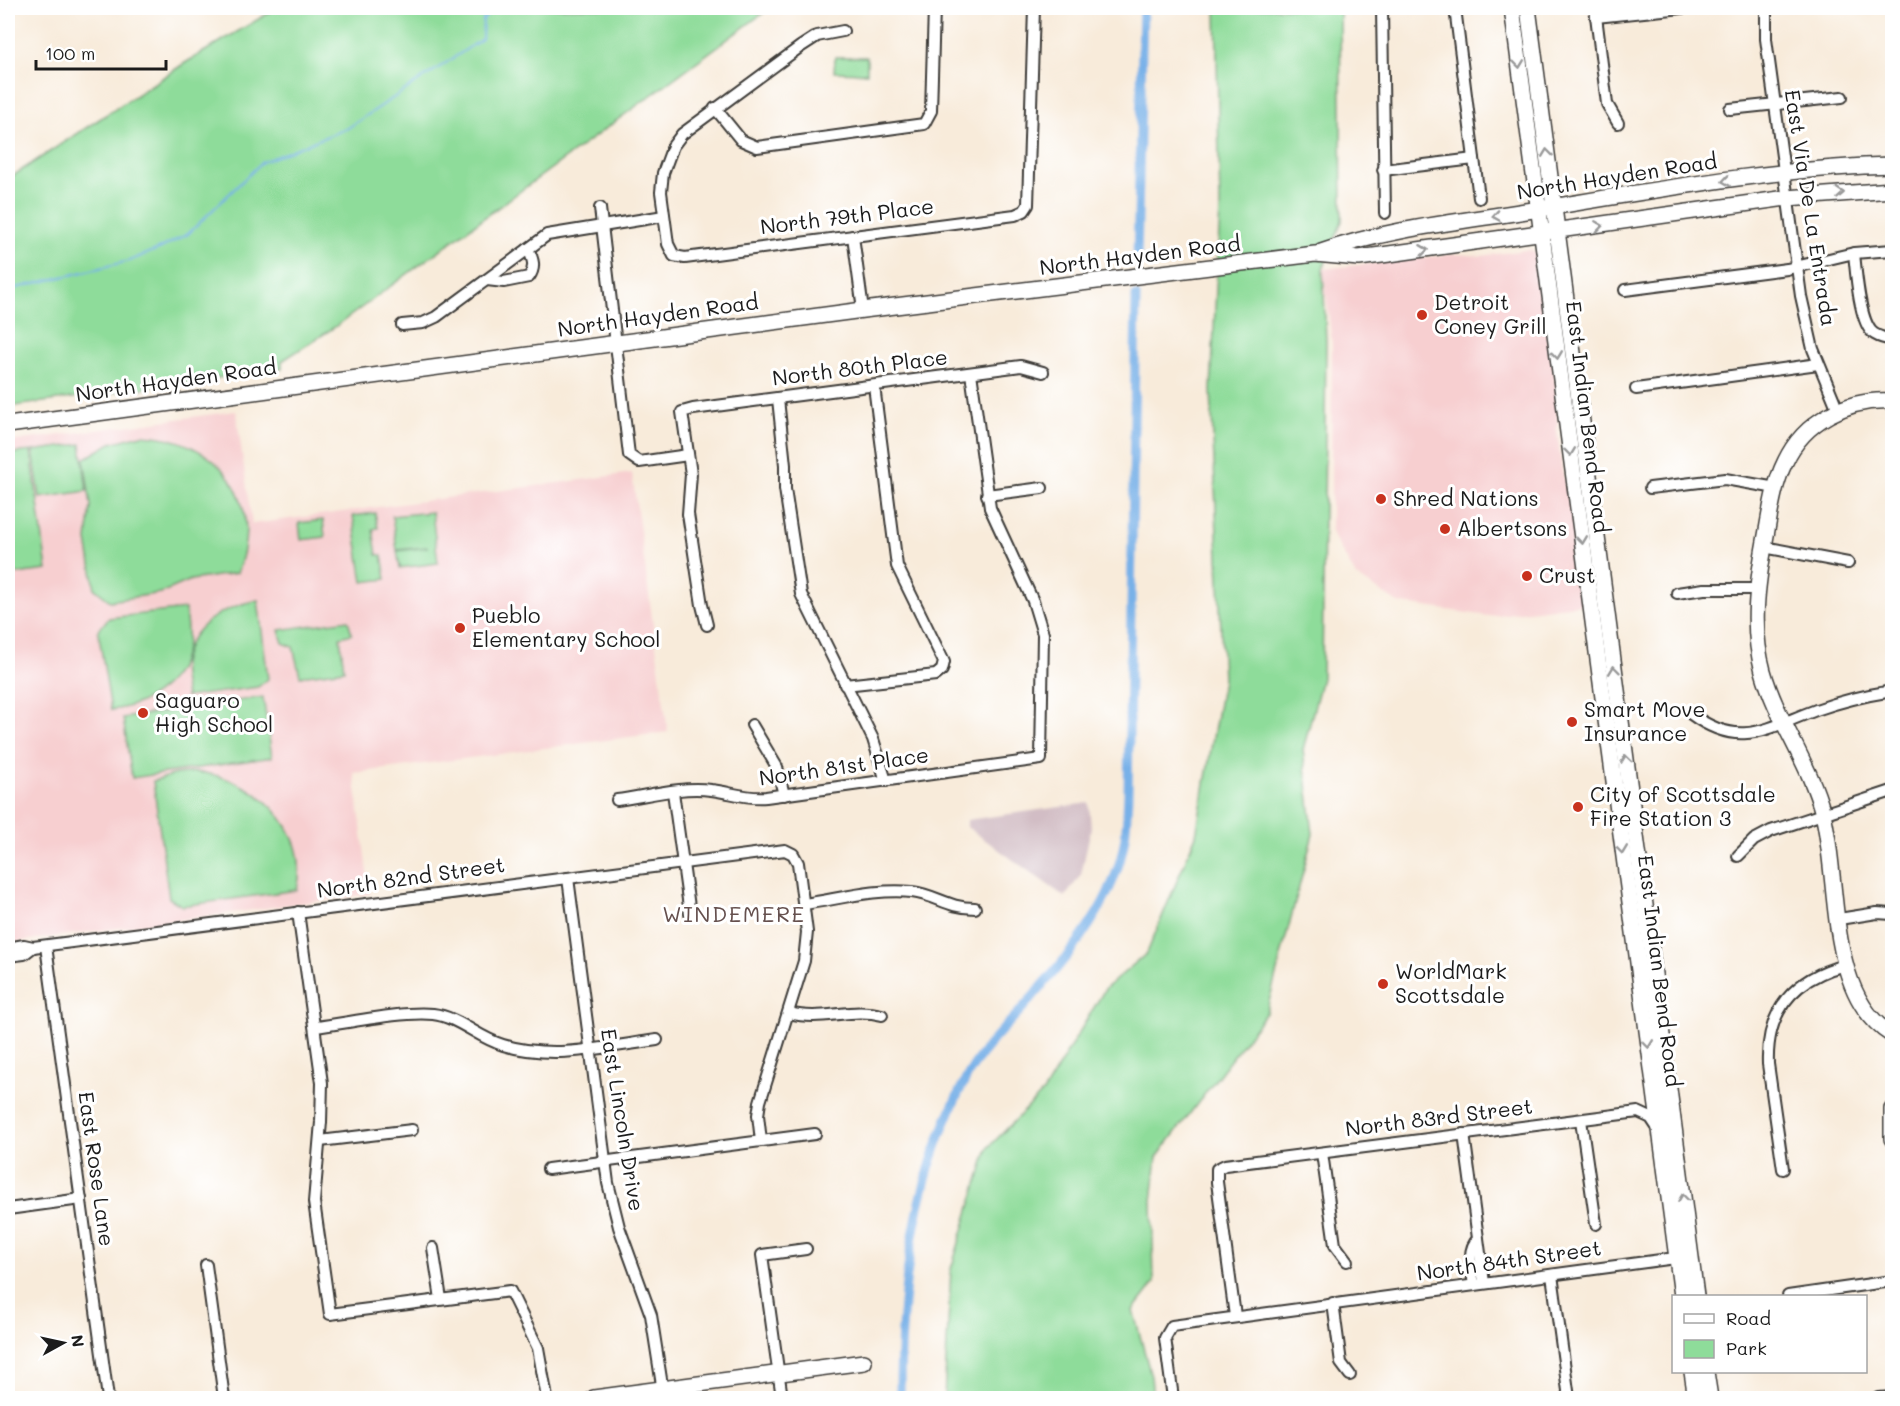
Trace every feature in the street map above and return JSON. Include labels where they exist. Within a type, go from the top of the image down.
[{"type":"main road","name":"East Indian Bend Road","points":[[1512,8],[1659,1130],[1684,1257],[1696,1295]]},
{"type":"main road","name":"East Indian Bend Road","points":[[1528,8],[1558,232],[1684,1257],[1682,1295]]},
{"type":"main road","name":"North Hayden Road","points":[[8,425],[863,310],[1115,281],[1315,254],[1356,240],[1538,209],[1784,173],[1893,165]]},
{"type":"main road","name":"North Hayden Road","points":[[1315,254],[1359,258],[1542,235],[1787,198],[1893,190]]},
{"type":"main road","points":[[1893,401],[1872,401],[1838,410],[1810,428],[1785,462],[1776,489],[1764,547],[1757,589],[1756,629],[1763,671],[1812,781],[1822,813],[1845,965],[1852,990],[1882,1029],[1893,1035]]},
{"type":"main road","points":[[1893,1109],[1893,1139]]},
{"type":"main road","points":[[594,1398],[664,1394],[779,1373],[864,1362]]},
{"type":"main road","points":[[1692,1373],[1696,1398]]},
{"type":"main road","points":[[1706,1373],[1710,1398]]},
{"type":"street","points":[[715,108],[741,140],[757,147],[917,127],[928,121],[931,111],[934,8]]},
{"type":"street","name":"North 79th Place","points":[[664,216],[668,244],[674,255],[685,258],[1024,211],[1028,205],[1034,8]]},
{"type":"street","points":[[1382,8],[1385,213]]},
{"type":"street","points":[[1455,8],[1479,198]]},
{"type":"street","points":[[1618,123],[1607,104],[1596,12],[1682,8]]},
{"type":"street","name":"East Via De La Entrada","points":[[1766,8],[1766,39],[1774,103],[1806,323],[1818,364],[1838,410]]},
{"type":"street","points":[[402,326],[430,321],[539,240],[557,232],[664,216],[661,192],[667,156],[682,134],[817,36],[843,31]]},
{"type":"street","points":[[1730,109],[1842,96]]},
{"type":"street","points":[[1383,170],[1474,159]]},
{"type":"street","points":[[600,208],[626,445],[633,459],[647,462],[688,455],[691,484],[688,514],[707,625]]},
{"type":"street","points":[[853,236],[863,310]]},
{"type":"street","points":[[486,280],[504,282],[529,277],[534,271],[533,259],[528,249]]},
{"type":"street","points":[[1625,290],[1797,267],[1854,253],[1893,250]]},
{"type":"street","points":[[1854,253],[1869,330],[1876,336],[1893,340]]},
{"type":"street","points":[[1636,389],[1818,364]]},
{"type":"street","name":"North 80th Place","points":[[688,455],[682,412],[1020,366],[1042,372]]},
{"type":"street","points":[[971,373],[987,495],[1041,488]]},
{"type":"street","points":[[845,685],[936,675],[942,670],[944,662],[897,566],[874,386]]},
{"type":"street","points":[[778,399],[785,465],[785,489],[801,594],[873,739],[886,781]]},
{"type":"street","points":[[1650,488],[1725,479],[1776,489]]},
{"type":"street","name":"North 81st Place","points":[[617,800],[673,792],[710,790],[749,799],[1041,759],[1043,634],[1033,601],[995,524],[987,495]]},
{"type":"street","points":[[1764,547],[1848,563]]},
{"type":"street","points":[[1677,593],[1704,589],[1757,589]]},
{"type":"street","points":[[1691,714],[1721,732],[1755,733],[1840,702],[1893,691]]},
{"type":"street","points":[[752,725],[777,767],[784,795]]},
{"type":"street","points":[[1738,856],[1754,840],[1771,831],[1893,791]]},
{"type":"street","points":[[673,792],[690,914]]},
{"type":"street","name":"North 82nd Street","points":[[8,948],[24,945],[33,947],[785,850],[793,854],[798,863],[804,904]]},
{"type":"street","name":"East Lincoln Drive","points":[[568,878],[605,1162],[619,1227],[651,1315],[664,1394]]},
{"type":"street","points":[[761,1141],[758,1115],[760,1102],[790,1012],[804,960],[807,932],[804,904],[900,891],[928,895],[957,908],[975,908]]},
{"type":"street","points":[[298,912],[323,1097],[314,1183],[314,1210],[330,1314],[510,1291],[538,1348],[547,1398]]},
{"type":"street","points":[[1839,919],[1877,913],[1893,914]]},
{"type":"street","name":"East Rose Lane","points":[[46,945],[108,1398]]},
{"type":"street","name":"North 82nd Street","points":[[8,956],[24,954],[33,947]]},
{"type":"street","points":[[1783,1169],[1768,1064],[1768,1047],[1772,1027],[1788,998],[1805,982],[1823,971],[1845,965]]},
{"type":"street","points":[[790,1012],[812,1018],[860,1011],[882,1015]]},
{"type":"street","points":[[315,1027],[435,1014],[461,1024],[482,1037],[518,1049],[553,1053],[657,1040]]},
{"type":"street","name":"North 83rd Street","points":[[1235,1316],[1217,1170],[1226,1166],[1638,1112],[1650,1118],[1659,1130]]},
{"type":"street","points":[[1581,1120],[1596,1224]]},
{"type":"street","points":[[320,1141],[412,1130]]},
{"type":"street","points":[[548,1169],[814,1134]]},
{"type":"street","points":[[1464,1134],[1478,1239],[1479,1284]]},
{"type":"street","points":[[1322,1153],[1335,1245],[1347,1261]]},
{"type":"street","points":[[8,1209],[81,1200]]},
{"type":"street","points":[[433,1248],[441,1299]]},
{"type":"street","points":[[782,1398],[762,1256],[806,1249]]},
{"type":"street","name":"North 84th Street","points":[[1173,1398],[1165,1338],[1172,1326],[1684,1257]]},
{"type":"street","points":[[206,1265],[224,1398]]},
{"type":"street","points":[[1552,1275],[1569,1398]]},
{"type":"street","points":[[1795,1295],[1893,1281]]},
{"type":"street","points":[[1333,1303],[1341,1363],[1350,1375]]},
{"type":"street","points":[[1878,1398],[1893,1397]]},
{"type":"shaded area","points":[[1534,251],[1539,259],[1558,399],[1557,431],[1562,470],[1571,501],[1584,604],[1489,616],[1398,603],[1356,576],[1331,532],[1332,343],[1323,269],[1455,254],[1481,256]]},
{"type":"shaded area","points":[[236,411],[252,524],[632,473],[668,732],[354,773],[370,894],[8,943],[8,442]]},
{"type":"shaded area","points":[[1089,803],[1091,828],[1081,875],[1065,897],[967,827],[967,820]]},
{"type":"green space","points":[[277,8],[770,8],[335,327],[282,361],[282,369],[8,407],[8,179],[185,63]]},
{"type":"green space","points":[[1216,8],[1340,8],[1342,221],[1323,269],[1326,342],[1322,678],[1303,750],[1313,834],[1266,1013],[1157,1157],[1152,1201],[1154,1283],[1133,1310],[1151,1376],[1153,1398],[944,1398],[951,1269],[988,1148],[1044,1091],[1105,989],[1147,953],[1196,835],[1223,680],[1211,389],[1220,209]]},
{"type":"green space","points":[[835,57],[867,57],[867,73],[834,72]]},
{"type":"green space","points":[[141,435],[168,439],[192,447],[213,460],[229,477],[240,498],[245,521],[245,546],[237,573],[191,580],[161,593],[110,601],[95,589],[87,540],[91,506],[84,459],[111,443]]},
{"type":"green space","points":[[81,444],[87,491],[40,498],[33,451]]},
{"type":"green space","points":[[31,451],[47,570],[8,575],[8,454]]},
{"type":"green space","points":[[432,512],[438,563],[400,568],[397,551],[428,547],[397,550],[392,516]]},
{"type":"green space","points":[[375,513],[378,528],[373,529],[377,555],[382,555],[386,579],[363,582],[353,516]]},
{"type":"green space","points":[[323,520],[325,537],[301,540],[299,523]]},
{"type":"green space","points":[[258,600],[268,679],[258,687],[186,697],[183,668],[187,650],[200,628],[232,607]]},
{"type":"green space","points":[[185,609],[187,642],[184,656],[171,680],[150,697],[138,703],[111,710],[98,630],[109,618]]},
{"type":"green space","points":[[348,620],[352,634],[340,637],[344,670],[300,676],[293,647],[283,643],[279,630]]},
{"type":"green space","points":[[263,697],[272,757],[132,778],[123,718]]},
{"type":"green space","points":[[195,772],[238,783],[257,794],[273,809],[287,826],[296,846],[299,867],[297,890],[182,906],[169,898],[153,781],[176,774]]},
{"type":"waterway","points":[[8,290],[129,261],[188,234],[262,162],[348,128],[482,39],[483,20],[494,8]]},
{"type":"waterway","points":[[1137,260],[1143,8]]},
{"type":"waterway","points":[[900,1398],[903,1314],[914,1231],[923,1190],[950,1111],[980,1056],[1054,972],[1086,931],[1111,886],[1120,862],[1126,832],[1128,796],[1136,296]]},
{"type":"place","name":"Detroit Coney Grill","points":[[1422,315]]},
{"type":"place","name":"Shred Nations","points":[[1381,499]]},
{"type":"place","name":"Albertsons","points":[[1445,529]]},
{"type":"place","name":"Crust","points":[[1527,576]]},
{"type":"place","name":"Pueblo Elementary School","points":[[460,628]]},
{"type":"place","name":"Saguaro High School","points":[[143,713]]},
{"type":"place","name":"Smart Move Insurance","points":[[1572,722]]},
{"type":"place","name":"City of Scottsdale Fire Station 3","points":[[1578,807]]},
{"type":"place","name":"WorldMark Scottsdale","points":[[1383,984]]},
{"type":"district","name":"WINDEMERE","points":[[734,914]]}]
